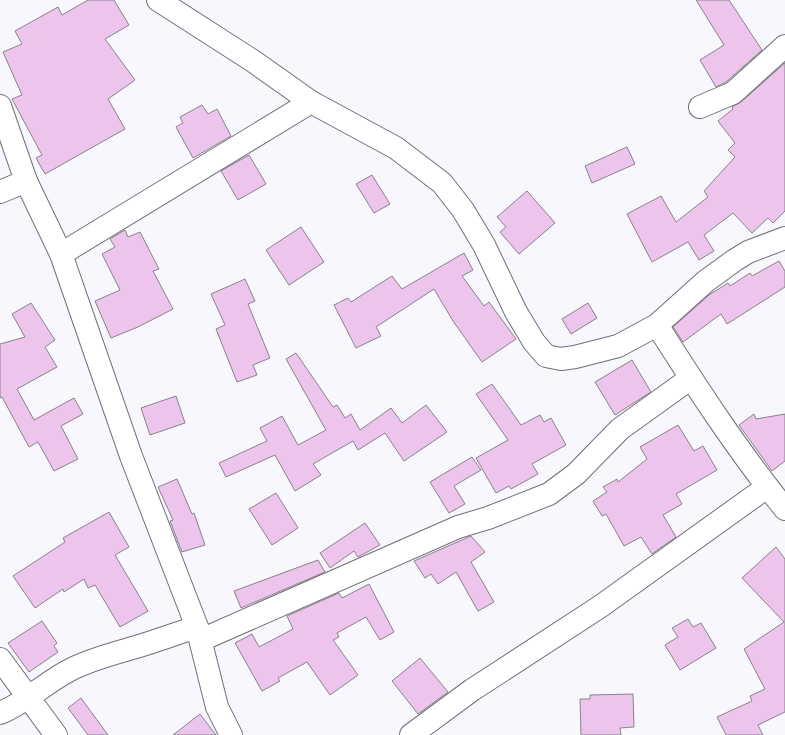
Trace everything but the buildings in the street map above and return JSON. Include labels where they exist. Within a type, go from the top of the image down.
[{"type":"street","points":[[158,0],[253,60],[311,102],[396,148],[442,183],[463,210],[484,245],[516,312],[534,342],[546,356],[561,358],[575,357],[618,346],[657,325],[706,281],[735,260],[748,252],[785,238]]},
{"type":"street","points":[[700,107],[732,93],[785,46]]},
{"type":"street","points":[[61,254],[311,102]]},
{"type":"street","points":[[0,106],[26,181],[61,254],[131,456],[199,633],[217,707],[231,735]]},
{"type":"street","points":[[0,192],[26,181]]},
{"type":"street","points":[[657,325],[691,378],[767,487],[785,509]]},
{"type":"street","points":[[0,713],[11,709],[27,696],[70,670],[101,656],[199,633],[458,527],[488,518],[549,494],[576,474],[620,430],[691,378]]},
{"type":"street","points":[[411,735],[472,690],[601,606],[767,487]]},
{"type":"street","points":[[0,659],[56,735]]}]
